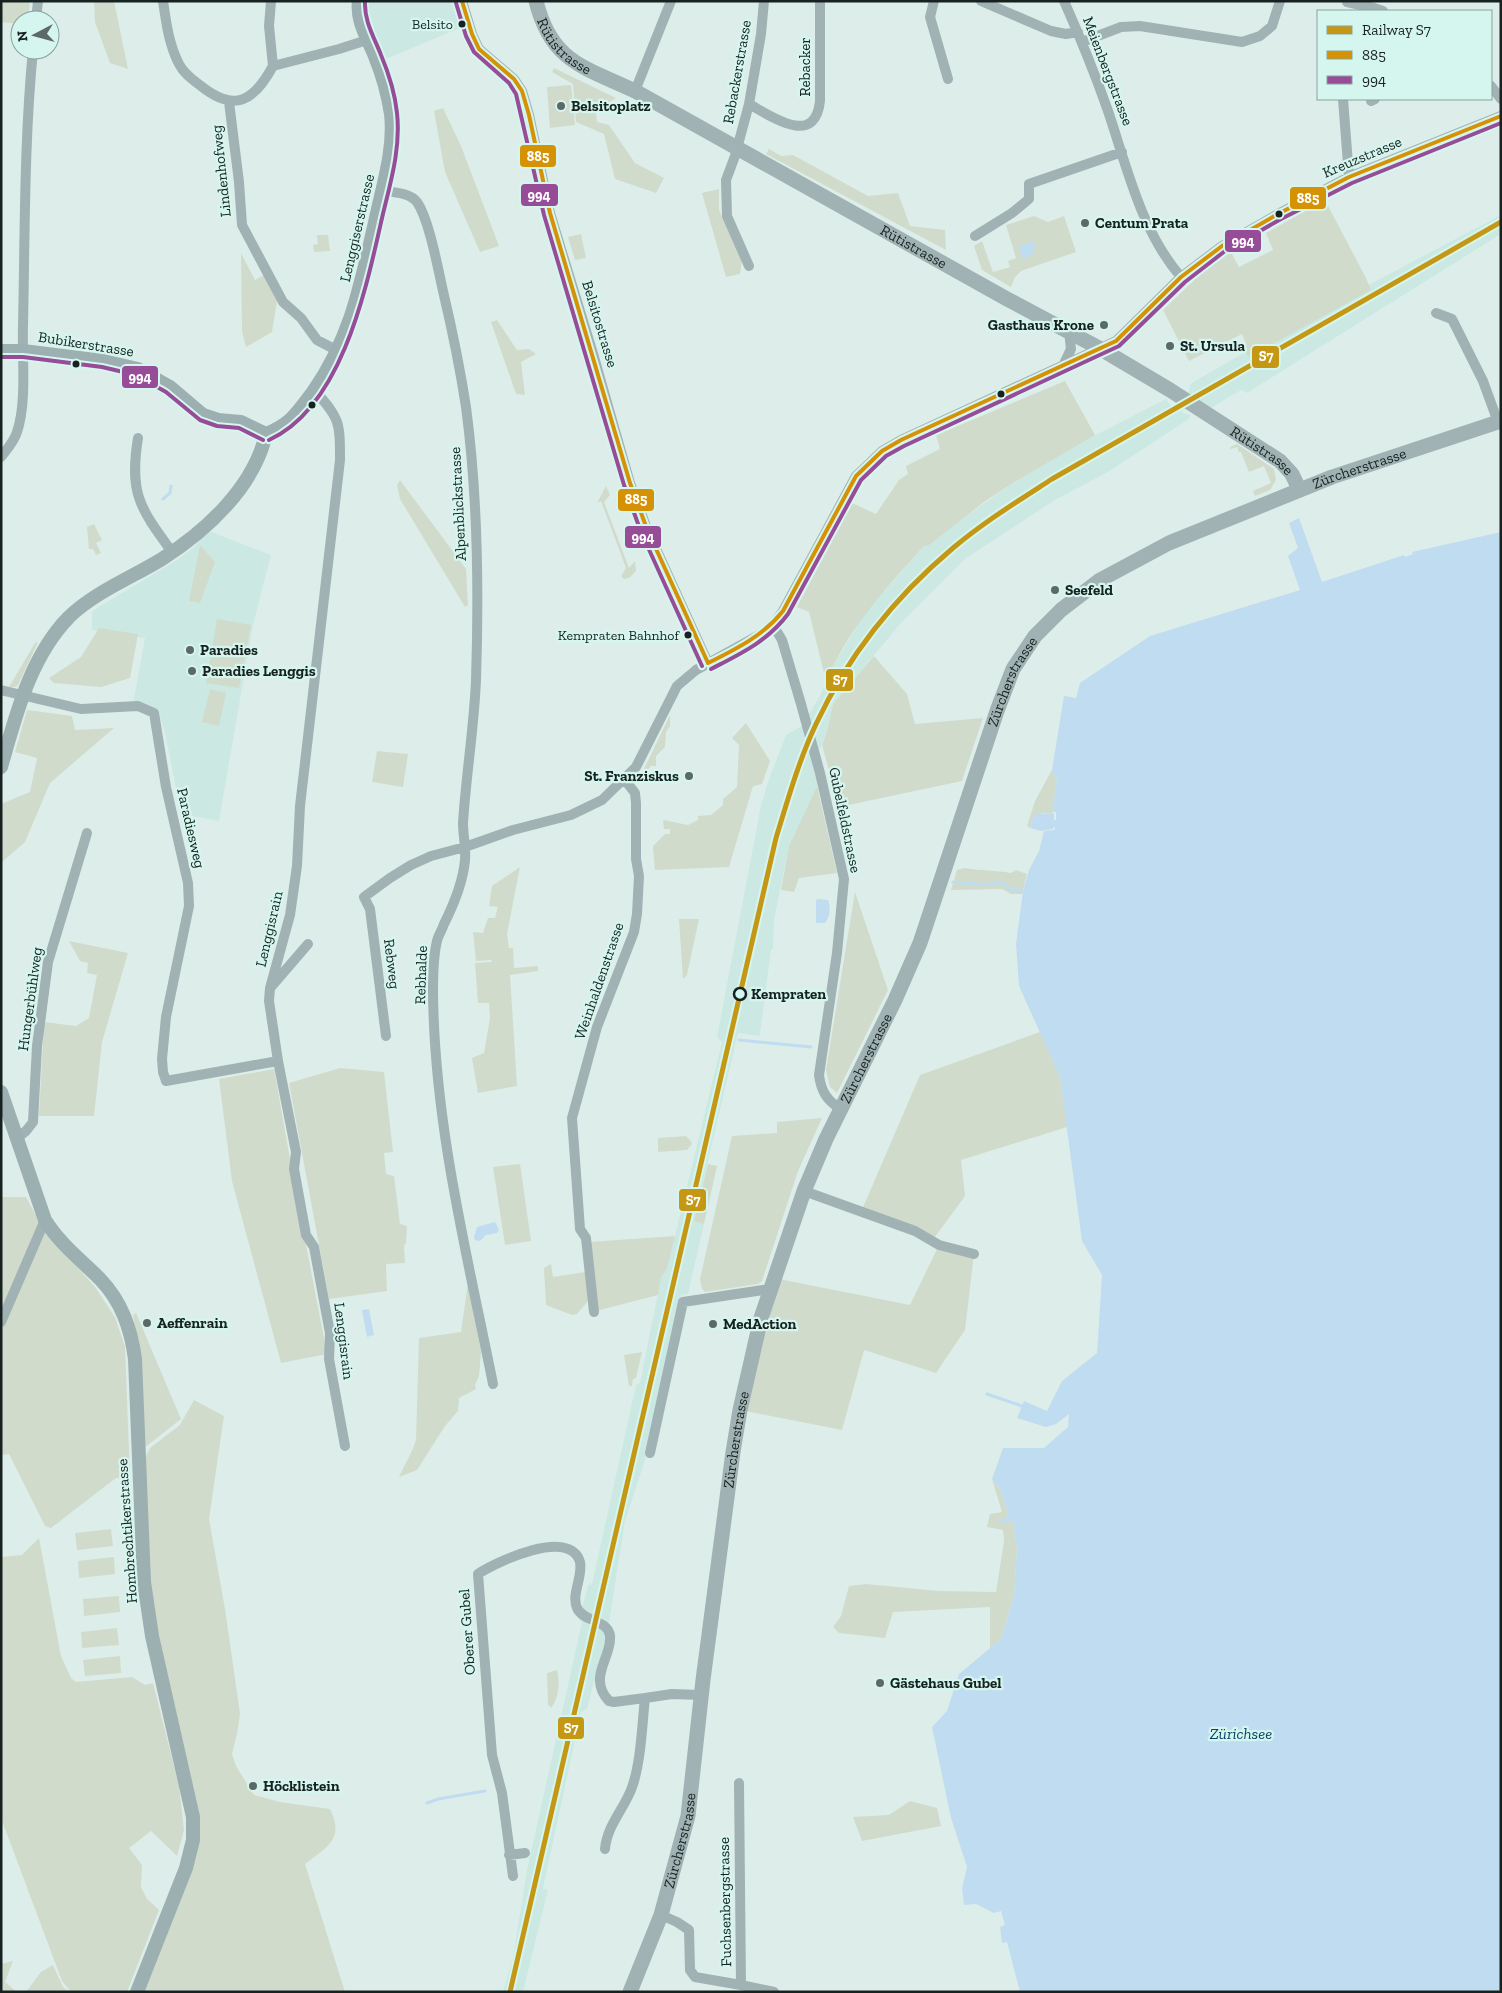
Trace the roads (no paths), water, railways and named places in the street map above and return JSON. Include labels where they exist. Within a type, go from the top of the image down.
[{"type":"main road","name":"Rütistrasse","points":[[536,1],[542,25],[554,44],[571,60],[635,91],[1007,299],[1101,349],[1170,390],[1273,456],[1292,474],[1300,489]]},
{"type":"main road","name":"Zürcherstrasse","points":[[630,1992],[661,1915],[688,1816],[701,1695],[740,1410],[770,1289],[804,1191],[841,1109],[895,1000],[920,943],[997,711],[1014,669],[1035,636],[1061,610],[1100,580],[1169,543],[1359,467],[1499,422]]},
{"type":"street","points":[[163,1],[169,34],[179,64],[188,76],[218,98],[229,102],[251,95],[263,84],[273,66],[269,26],[271,1]]},
{"type":"street","name":"Lenggiserstrasse","points":[[266,434],[288,423],[314,390],[338,351],[350,324],[357,300],[382,190],[391,136],[391,115],[386,88],[376,58],[360,22],[359,1]]},
{"type":"street","name":"Belsitostrasse","points":[[462,1],[472,34],[480,49],[485,56],[514,79],[522,91],[550,213],[630,483],[647,529],[708,663]]},
{"type":"street","points":[[635,91],[671,1]]},
{"type":"street","name":"Rebackerstrasse","points":[[749,266],[726,212],[727,173],[737,148],[750,104],[764,1]]},
{"type":"street","name":"Rebacker","points":[[750,104],[795,126],[808,124],[814,118],[820,101],[820,1]]},
{"type":"street","points":[[934,1],[930,17],[948,79]]},
{"type":"street","points":[[981,1],[1051,31],[1080,37],[1121,27],[1140,26],[1242,42],[1260,36],[1272,26],[1280,1]]},
{"type":"street","name":"Meienbergstrasse","points":[[1064,1],[1080,37],[1146,220],[1181,277]]},
{"type":"street","points":[[1347,5],[1380,10]]},
{"type":"street","points":[[273,66],[367,40]]},
{"type":"street","points":[[1,457],[12,444],[18,426],[23,372],[27,130],[32,60]]},
{"type":"street","points":[[1492,87],[1501,99]]},
{"type":"street","points":[[1343,100],[1350,177]]},
{"type":"street","name":"Lindenhofweg","points":[[229,102],[239,182],[242,226],[283,302],[301,318],[317,340],[338,351]]},
{"type":"street","name":"Kreuzstrasse","points":[[625,780],[636,768],[677,686],[696,670],[752,640],[773,625],[784,611],[848,489],[866,466],[882,451],[901,440],[1116,341],[1181,277],[1222,246],[1284,211],[1350,177],[1501,116]]},
{"type":"street","points":[[975,236],[1012,213],[1029,199],[1029,184],[1122,152]]},
{"type":"street","name":"Alpenblickstrasse","points":[[382,190],[412,198],[422,214],[438,267],[466,406],[473,487],[477,574],[476,678],[463,826],[465,848]]},
{"type":"street","name":"Zürcherstrasse","points":[[1436,313],[1452,318],[1483,380],[1499,422]]},
{"type":"street","points":[[1063,366],[1071,349],[1069,331]]},
{"type":"street","name":"Bubikerstrasse","points":[[1,351],[23,351],[103,361],[138,369],[170,388],[203,415],[218,420],[242,422],[266,434]]},
{"type":"street","name":"Lenggisrain","points":[[314,390],[333,412],[340,429],[340,460],[300,806],[296,875],[290,915],[270,988],[270,1009],[296,1152],[294,1170],[306,1235],[314,1247],[330,1333],[329,1359],[345,1446]]},
{"type":"street","points":[[1,767],[24,695],[44,649],[68,618],[100,594],[172,552],[209,522],[253,471],[263,450],[266,434]]},
{"type":"street","points":[[138,438],[134,460],[136,492],[142,508],[172,552]]},
{"type":"street","name":"Gubelfeldstrasse","points":[[773,625],[782,640],[806,721],[844,879],[837,953],[819,1075],[820,1086],[829,1101],[841,1109]]},
{"type":"street","name":"Paradiesweg","points":[[1,690],[81,709],[138,706],[150,710],[156,718],[166,787],[188,883],[189,906],[166,1017],[162,1072],[166,1081],[278,1061]]},
{"type":"street","points":[[465,848],[514,830],[571,815],[602,800],[625,780]]},
{"type":"street","name":"Weinhaldenstrasse","points":[[594,1312],[586,1238],[580,1230],[572,1118],[597,1027],[634,932],[637,914],[639,876],[636,859],[636,803],[635,793],[625,780]]},
{"type":"street","name":"Hungerbühlweg","points":[[17,1138],[33,1122],[37,1046],[48,962],[87,833]]},
{"type":"street","name":"Rebweg","points":[[386,1036],[370,909],[364,897],[411,865],[431,856],[465,848]]},
{"type":"street","name":"Rebhalde","points":[[465,848],[463,874],[459,891],[437,939],[435,951],[436,1059],[443,1126],[493,1384]]},
{"type":"street","points":[[270,988],[274,986],[308,944]]},
{"type":"street","name":"Hombrechtikerstrasse","points":[[1,1092],[46,1220],[63,1245],[101,1280],[114,1296],[125,1316],[132,1337],[135,1359],[144,1582],[152,1636],[193,1817],[193,1840],[186,1868],[138,1992]]},
{"type":"street","points":[[804,1191],[915,1232],[939,1245],[974,1254]]},
{"type":"street","points":[[1,1322],[46,1220]]},
{"type":"street","points":[[650,1453],[683,1302],[770,1289]]},
{"type":"street","name":"Oberer Gubel","points":[[513,1876],[502,1793],[492,1755],[478,1574],[492,1564],[545,1546],[563,1547],[574,1552],[579,1561],[580,1570],[576,1601],[578,1610],[608,1629],[610,1638],[601,1667],[600,1682],[604,1696],[609,1701],[614,1702],[672,1694],[701,1695]]},
{"type":"street","points":[[605,1849],[606,1837],[632,1789],[645,1698]]},
{"type":"street","name":"Fuchsenbergstrasse","points":[[661,1915],[689,1930],[690,1970],[695,1977],[741,1985],[738,1783]]},
{"type":"street","points":[[509,1855],[525,1853]]},
{"type":"street","points":[[741,1985],[774,1992]]},
{"type":"water","points":[[1034,241],[1035,248],[1033,253],[1023,259],[1019,246]]},
{"type":"water","name":"Zürichsee","points":[[1299,518],[1322,582],[1404,555],[1405,557],[1413,554],[1412,552],[1501,532],[1501,1992],[1020,1992],[1007,1942],[1002,1943],[1000,1927],[1005,1925],[1001,1911],[994,1913],[976,1904],[964,1905],[962,1888],[967,1867],[951,1818],[932,1727],[947,1711],[959,1674],[1001,1639],[1014,1596],[1017,1547],[1013,1521],[1000,1523],[1001,1519],[1009,1517],[1001,1491],[992,1479],[1003,1448],[1044,1448],[1068,1427],[1069,1414],[1056,1424],[1046,1427],[1017,1418],[1024,1401],[1047,1411],[1062,1381],[1097,1353],[1102,1275],[1082,1241],[1060,1077],[1019,986],[1016,944],[1023,891],[1029,870],[1039,851],[1044,831],[1055,830],[1054,826],[1053,829],[1041,831],[1030,828],[1033,817],[1037,814],[1054,813],[1054,820],[1056,820],[1056,812],[1052,812],[1057,781],[1052,770],[1064,696],[1076,698],[1080,683],[1150,636],[1300,590],[1288,556],[1298,548],[1289,523]]},
{"type":"water","points":[[816,900],[828,900],[829,903],[829,915],[825,923],[816,923]]},
{"type":"water","points":[[495,1222],[499,1230],[497,1233],[486,1235],[480,1241],[475,1240],[477,1227]]},
{"type":"water","points":[[369,1309],[374,1335],[367,1337],[362,1310]]},
{"type":"waterway","points":[[163,499],[170,493],[171,486]]},
{"type":"waterway","points":[[953,882],[988,885],[1000,882],[1011,889],[1023,891]]},
{"type":"waterway","points":[[739,1040],[811,1047]]},
{"type":"waterway","points":[[987,1394],[1022,1406]]},
{"type":"waterway","points":[[427,1803],[438,1799],[485,1791]]},
{"type":"rail line","name":"S7","points":[[510,1992],[776,838],[804,752],[829,699],[858,651],[875,628],[912,586],[965,538],[1052,479],[1501,222]]},
{"type":"place","name":"Belsito","points":[[462,24]]},
{"type":"place","name":"Belsitoplatz","points":[[561,106]]},
{"type":"place","name":"Centum Prata","points":[[1085,223]]},
{"type":"place","name":"Gasthaus Krone","points":[[1104,325]]},
{"type":"place","name":"St. Ursula","points":[[1170,346]]},
{"type":"place","name":"Seefeld","points":[[1055,590]]},
{"type":"place","name":"Kempraten Bahnhof","points":[[688,635]]},
{"type":"place","name":"Paradies","points":[[190,650]]},
{"type":"place","name":"Paradies Lenggis","points":[[192,671]]},
{"type":"place","name":"St. Franziskus","points":[[689,776]]},
{"type":"place","name":"Kempraten","points":[[740,994]]},
{"type":"place","name":"Aeffenrain","points":[[147,1323]]},
{"type":"place","name":"MedAction","points":[[713,1324]]},
{"type":"place","name":"Gästehaus Gubel","points":[[880,1683]]},
{"type":"place","name":"Höcklistein","points":[[253,1786]]}]
